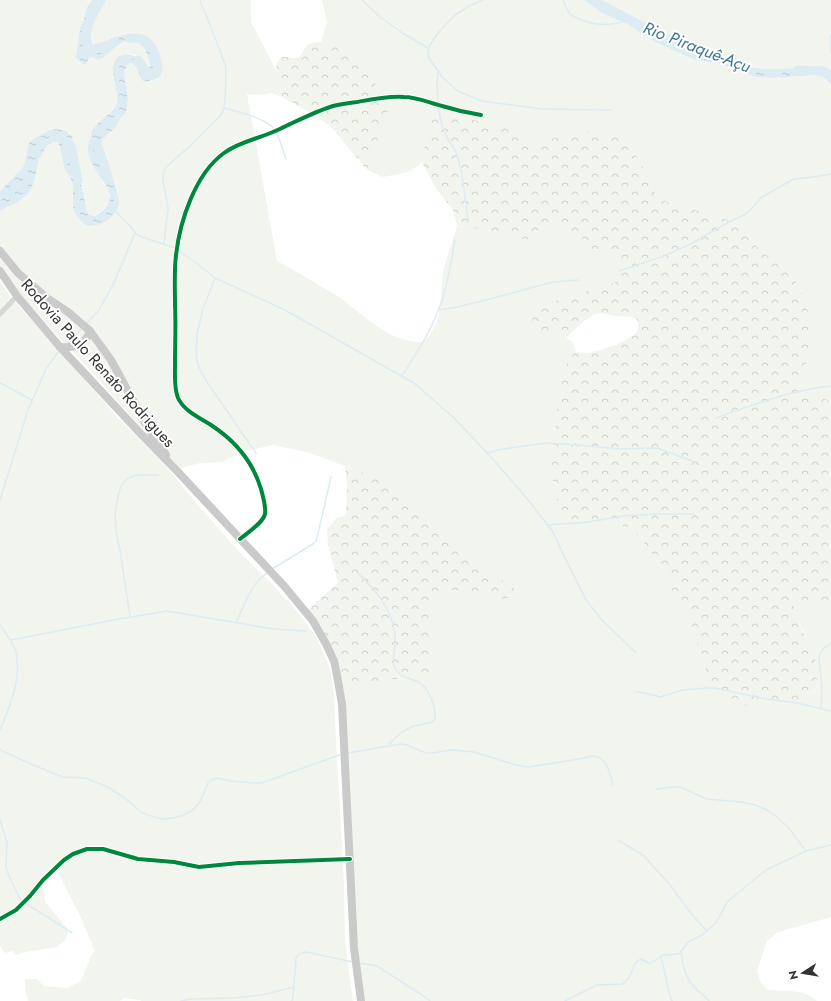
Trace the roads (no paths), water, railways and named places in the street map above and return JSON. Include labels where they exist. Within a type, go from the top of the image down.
[{"type":"main road","name":"Rodovia Paulo Renato Rodrigues","points":[[0,250],[18,273],[47,298],[68,312],[90,331],[111,360],[148,428],[178,472]]},
{"type":"main road","name":"Rodovia Paulo Renato Rodrigues","points":[[0,271],[17,296],[60,347],[285,587],[313,622],[326,644],[334,661],[342,704],[354,948],[361,1001]]},
{"type":"main road","points":[[60,347],[71,347],[84,342],[90,331]]},
{"type":"street","points":[[240,539],[256,526],[264,516],[264,504],[257,477],[246,458],[234,445],[213,426],[182,404],[178,399],[176,387],[176,325],[174,284],[176,255],[179,236],[187,206],[194,191],[209,168],[222,154],[231,148],[333,106],[376,98],[406,97],[459,111],[481,115]]},
{"type":"street","points":[[0,314],[17,296]]},
{"type":"street","points":[[0,919],[16,910],[43,880],[64,860],[73,854],[87,849],[103,849],[138,860],[168,862],[199,867],[240,863],[350,859]]},
{"type":"water","points":[[92,0],[104,0],[90,23],[85,38],[88,45],[96,52],[101,50],[114,37],[131,34],[136,36],[144,42],[152,54],[157,76],[154,80],[145,82],[142,80],[134,65],[131,63],[127,65],[124,72],[128,99],[125,114],[116,127],[103,139],[100,146],[104,165],[111,174],[116,188],[119,202],[118,207],[109,219],[102,224],[90,226],[82,222],[74,212],[73,186],[70,176],[64,167],[59,144],[58,142],[53,142],[47,146],[39,160],[34,183],[28,194],[18,202],[0,211],[0,191],[22,169],[30,141],[54,129],[64,130],[72,136],[74,147],[72,163],[80,178],[87,212],[90,215],[95,216],[105,209],[109,202],[110,194],[94,168],[88,153],[91,132],[116,105],[117,96],[113,69],[117,57],[131,55],[140,58],[145,70],[147,70],[150,66],[145,49],[140,44],[132,40],[124,41],[101,59],[98,60],[91,57],[86,64],[83,64],[77,59],[76,55],[80,28],[86,9]]},
{"type":"water","points":[[584,0],[595,0],[602,8],[613,14],[630,19],[645,30],[682,47],[715,58],[736,58],[745,66],[755,68],[800,68],[824,73],[831,77],[831,84],[821,76],[813,75],[771,78],[755,77],[718,63],[695,60],[655,42],[627,24],[603,14]]},
{"type":"waterway","name":"Rio Piraquê-Açu","points":[[101,0],[87,29],[86,35],[88,48],[98,48],[115,42]]},
{"type":"waterway","points":[[164,244],[168,208],[163,173],[166,167],[190,146],[220,116],[225,103],[226,67],[200,0]]},
{"type":"waterway","points":[[362,0],[380,17],[404,34],[428,48]]},
{"type":"waterway","points":[[483,0],[469,6],[455,15],[438,33],[428,51],[429,58],[443,78],[458,91],[482,101],[542,109],[611,110]]},
{"type":"waterway","points":[[563,0],[570,14],[581,20],[602,24],[624,22]]},
{"type":"waterway","name":"Rio Piraquê-Açu","points":[[592,0],[661,36],[697,52],[726,61]]},
{"type":"waterway","points":[[831,35],[831,53]]},
{"type":"waterway","name":"Rio Piraquê-Açu","points":[[129,38],[143,39],[151,46],[158,66],[156,74],[152,74],[144,69],[138,60]]},
{"type":"waterway","name":"Rio Piraquê-Açu","points":[[797,70],[823,71],[831,75]]},
{"type":"waterway","points":[[438,71],[438,104]]},
{"type":"waterway","points":[[438,107],[442,126],[456,152],[461,168],[468,220]]},
{"type":"waterway","points":[[224,108],[252,116],[266,122],[271,126],[278,136],[286,159]]},
{"type":"waterway","name":"Rio Piraquê-Açu","points":[[71,146],[78,180]]},
{"type":"waterway","name":"Rio Piraquê-Açu","points":[[98,147],[108,176]]},
{"type":"waterway","points":[[619,271],[661,257],[689,245],[744,215],[762,197],[794,179],[831,174]]},
{"type":"waterway","points":[[115,211],[135,233],[142,237],[175,248],[215,278],[283,309],[414,383],[453,417],[492,458],[529,501],[553,532],[586,600],[601,619],[635,652]]},
{"type":"waterway","points":[[86,324],[99,310],[114,283],[135,233]]},
{"type":"waterway","points":[[402,376],[428,333],[440,306],[447,282],[455,240]]},
{"type":"waterway","points":[[215,278],[203,309],[197,334],[196,357],[199,368],[207,382],[256,453]]},
{"type":"waterway","points":[[439,310],[482,301],[553,282],[578,280]]},
{"type":"waterway","points":[[66,344],[82,329]]},
{"type":"waterway","points":[[0,500],[28,410],[47,367],[59,351]]},
{"type":"waterway","points":[[0,383],[32,400]]},
{"type":"waterway","points":[[716,418],[787,394],[831,386]]},
{"type":"waterway","points":[[487,453],[502,449],[546,443],[620,449],[657,448],[695,462]]},
{"type":"waterway","points":[[130,617],[120,549],[116,533],[115,517],[118,496],[122,485],[129,478],[141,475],[158,475]]},
{"type":"waterway","points":[[272,569],[316,541],[331,477]]},
{"type":"waterway","points":[[547,525],[588,522],[623,516],[694,514]]},
{"type":"waterway","points":[[236,623],[252,589],[261,577],[267,573]]},
{"type":"waterway","points":[[358,573],[377,593],[387,608],[395,635],[393,658],[395,667],[401,675],[415,681],[425,688],[431,698],[435,714],[435,719],[432,722],[411,727],[402,732],[389,744]]},
{"type":"waterway","points":[[11,640],[167,611],[273,629],[306,631]]},
{"type":"waterway","points":[[0,625],[13,645],[16,652],[17,662],[14,692],[0,730]]},
{"type":"waterway","points":[[821,709],[822,688],[819,656],[823,649],[831,643]]},
{"type":"waterway","points":[[636,692],[660,697],[683,690],[715,688],[761,698],[797,703],[831,711]]},
{"type":"waterway","points":[[348,753],[400,744],[407,745],[426,753],[452,750],[474,752],[516,765],[529,767],[586,758],[590,756],[601,759],[604,762],[611,776],[613,785]]},
{"type":"waterway","points":[[0,750],[63,777],[85,778],[106,786],[126,799],[142,813],[161,819],[184,815],[194,809],[200,802],[208,783],[213,779],[217,778],[231,781],[261,783],[342,754]]},
{"type":"waterway","points":[[656,789],[680,787],[707,799],[741,802],[765,809],[776,816],[788,827],[806,851]]},
{"type":"waterway","points":[[0,820],[7,843],[6,868],[21,901]]},
{"type":"waterway","points":[[618,840],[644,856],[670,885],[693,916],[707,931]]},
{"type":"waterway","points":[[565,1001],[597,985],[622,984],[629,978],[635,964],[641,959],[651,963],[663,955],[680,953],[688,942],[702,935],[716,923],[727,902],[766,870],[806,851],[831,845]]},
{"type":"waterway","points":[[25,903],[72,933]]},
{"type":"waterway","points":[[292,1001],[296,958],[299,954],[306,952],[353,962]]},
{"type":"waterway","points":[[681,952],[684,968],[690,982],[709,1001]]},
{"type":"waterway","points":[[661,956],[672,1001]]},
{"type":"waterway","points":[[359,963],[377,966],[430,1001]]},
{"type":"waterway","points":[[181,1001],[191,999],[233,998],[262,995],[294,987]]}]
